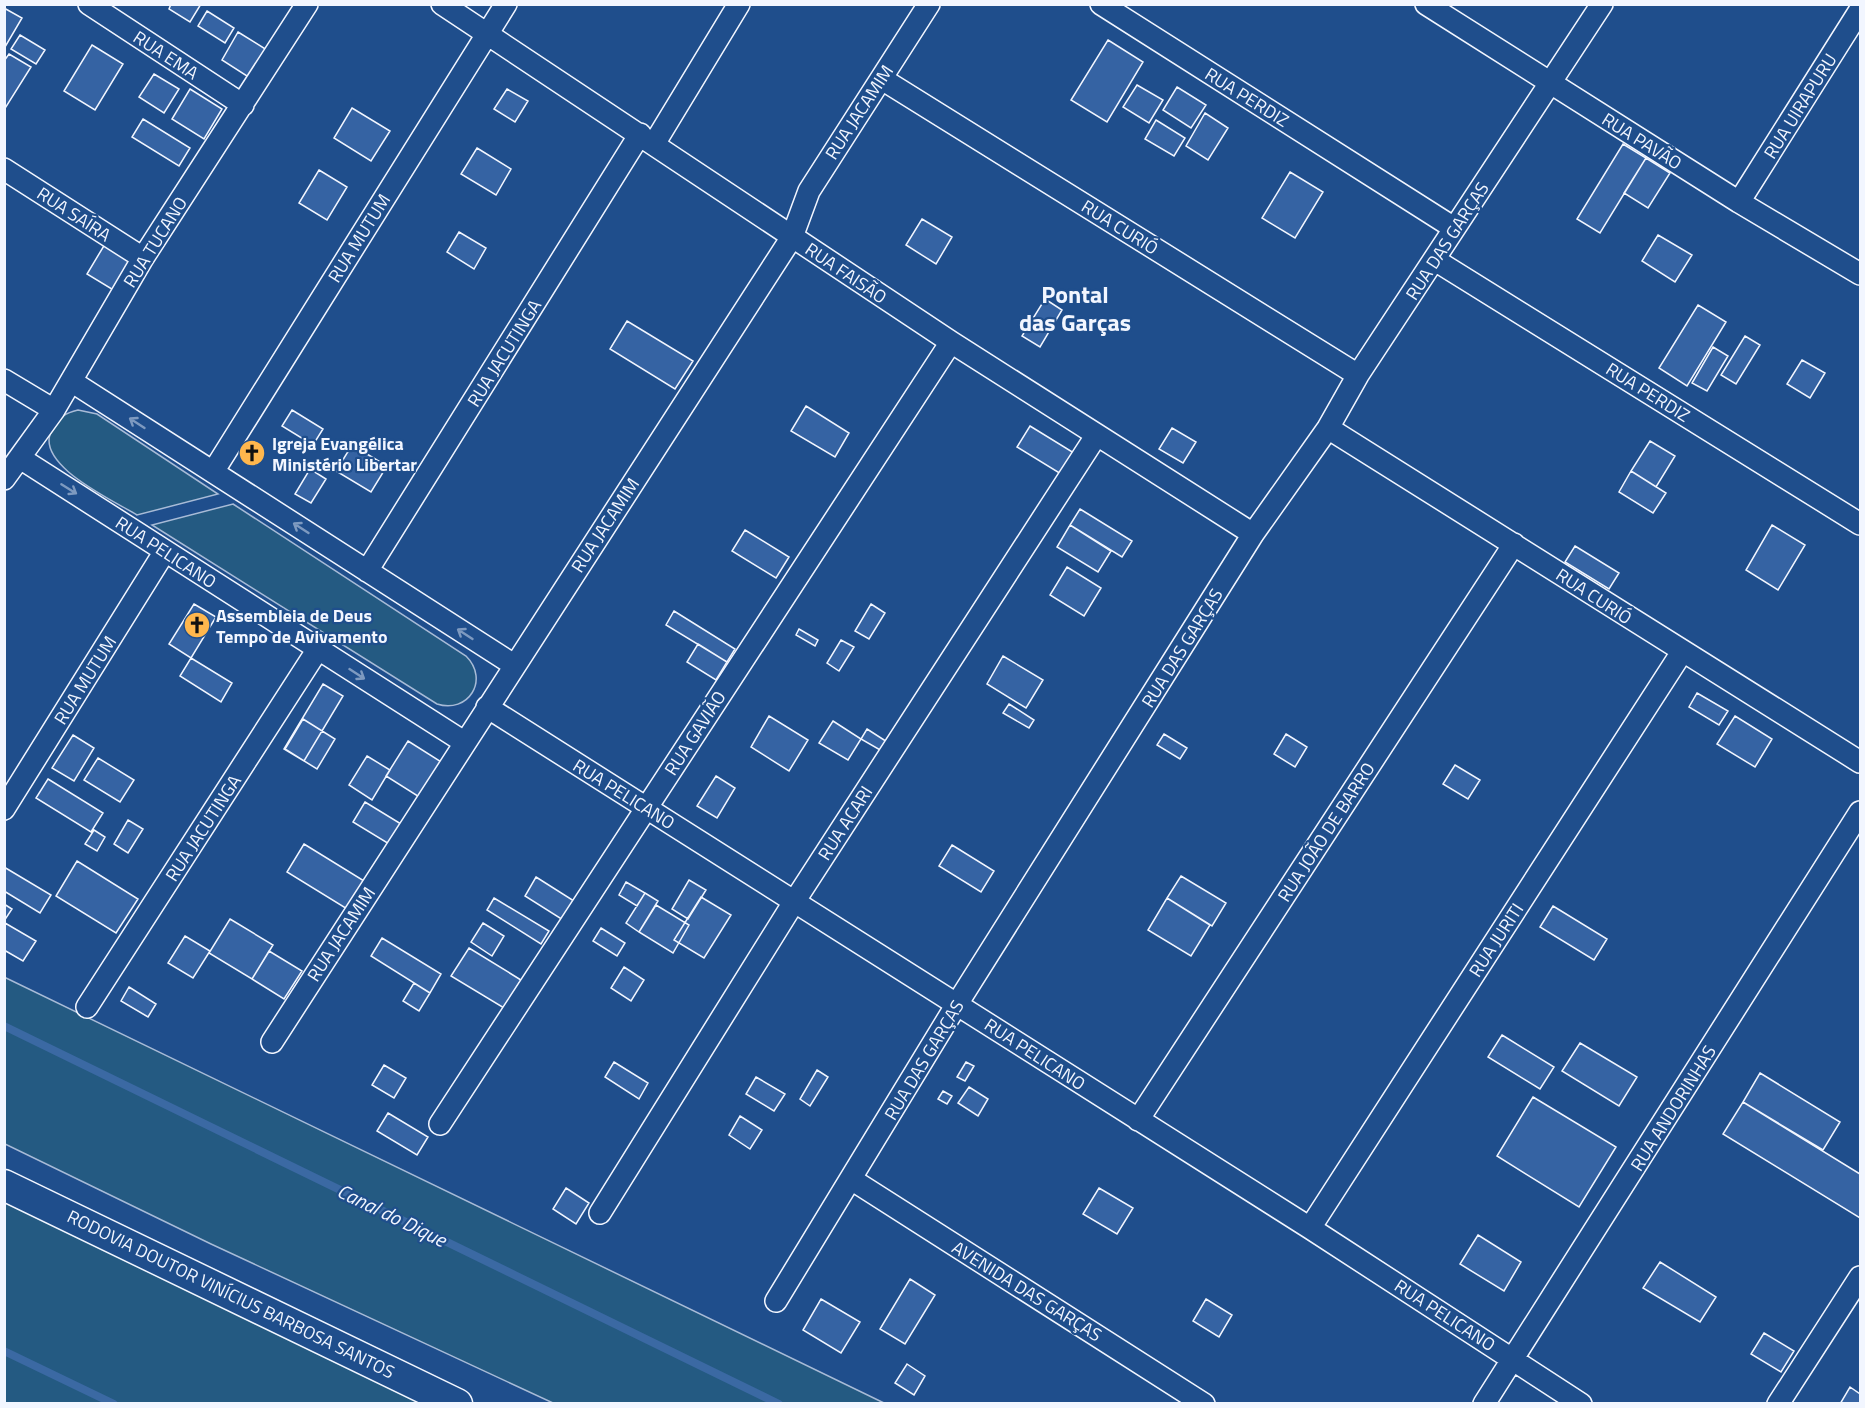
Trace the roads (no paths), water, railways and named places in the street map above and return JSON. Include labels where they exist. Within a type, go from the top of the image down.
[{"type":"main road","name":"RODOVIA DOUTOR VINÍCIUS BARBOSA SANTOS","points":[[4,1185],[457,1404]]},
{"type":"street","name":"RUA EMA","points":[[89,4],[243,105]]},
{"type":"street","name":"RUA TUCANO","points":[[4,479],[54,410],[143,258],[307,4]]},
{"type":"street","name":"RUA FAISÃO","points":[[442,4],[951,342],[1253,534]]},
{"type":"street","name":"RUA MUTUM","points":[[213,472],[506,4]]},
{"type":"street","name":"RUA JACUTINGA","points":[[367,571],[647,139],[739,4]]},
{"type":"street","name":"RUA JACAMIM","points":[[272,1042],[792,237],[809,190],[928,4]]},
{"type":"street","name":"RUA PERDIZ","points":[[1101,4],[1454,228]]},
{"type":"street","name":"RUA PAVÃO","points":[[1426,4],[1739,202],[1860,274]]},
{"type":"street","name":"RUA DAS GARÇAS","points":[[776,1301],[957,1004],[1253,534],[1328,428],[1358,375],[1552,84],[1602,4]]},
{"type":"street","name":"RUA UIRAPURU","points":[[1739,202],[1860,10]]},
{"type":"street","name":"RUA CURIÓ","points":[[882,79],[1358,375]]},
{"type":"street","name":"RUA SAÍRA","points":[[4,169],[143,258]]},
{"type":"street","name":"RUA PERDIZ","points":[[1435,260],[1860,524]]},
{"type":"street","name":"RUA GAVIÃO","points":[[440,1124],[951,342]]},
{"type":"street","points":[[4,380],[54,410]]},
{"type":"street","points":[[71,381],[514,665]]},
{"type":"street","name":"RUA CURIÓ","points":[[1328,428],[1860,762]]},
{"type":"street","name":"RUA ACARI","points":[[600,1213],[794,902],[1096,435]]},
{"type":"street","name":"RUA PELICANO","points":[[20,458],[464,742]]},
{"type":"street","name":"RUA JOÃO DE BARRO","points":[[1138,1120],[1514,544]]},
{"type":"street","name":"RUA MUTUM","points":[[4,809],[165,551]]},
{"type":"street","name":"RUA JACUTINGA","points":[[87,1007],[318,649]]},
{"type":"street","name":"RUA JURITI","points":[[1310,1228],[1682,652]]},
{"type":"street","name":"RUA PELICANO","points":[[487,707],[1310,1228],[1581,1404]]},
{"type":"street","name":"RUA ANDORINHAS","points":[[1484,1404],[1860,812]]},
{"type":"street","name":"AVENIDA DAS GARÇAS","points":[[851,1179],[1204,1404]]},
{"type":"street","points":[[1778,1404],[1860,1277]]},
{"type":"waterway","name":"Canal do Dique","points":[[4,1026],[779,1404]]},
{"type":"waterway","points":[[4,1351],[114,1404]]},
{"type":"place","name":"Igreja Evangélica Ministério Libertar","points":[[252,453]]},
{"type":"place","name":"Assembleia de Deus Tempo de Avivamento","points":[[197,625]]},
{"type":"district","name":"Pontal das Garças","points":[[1075,308]]}]
